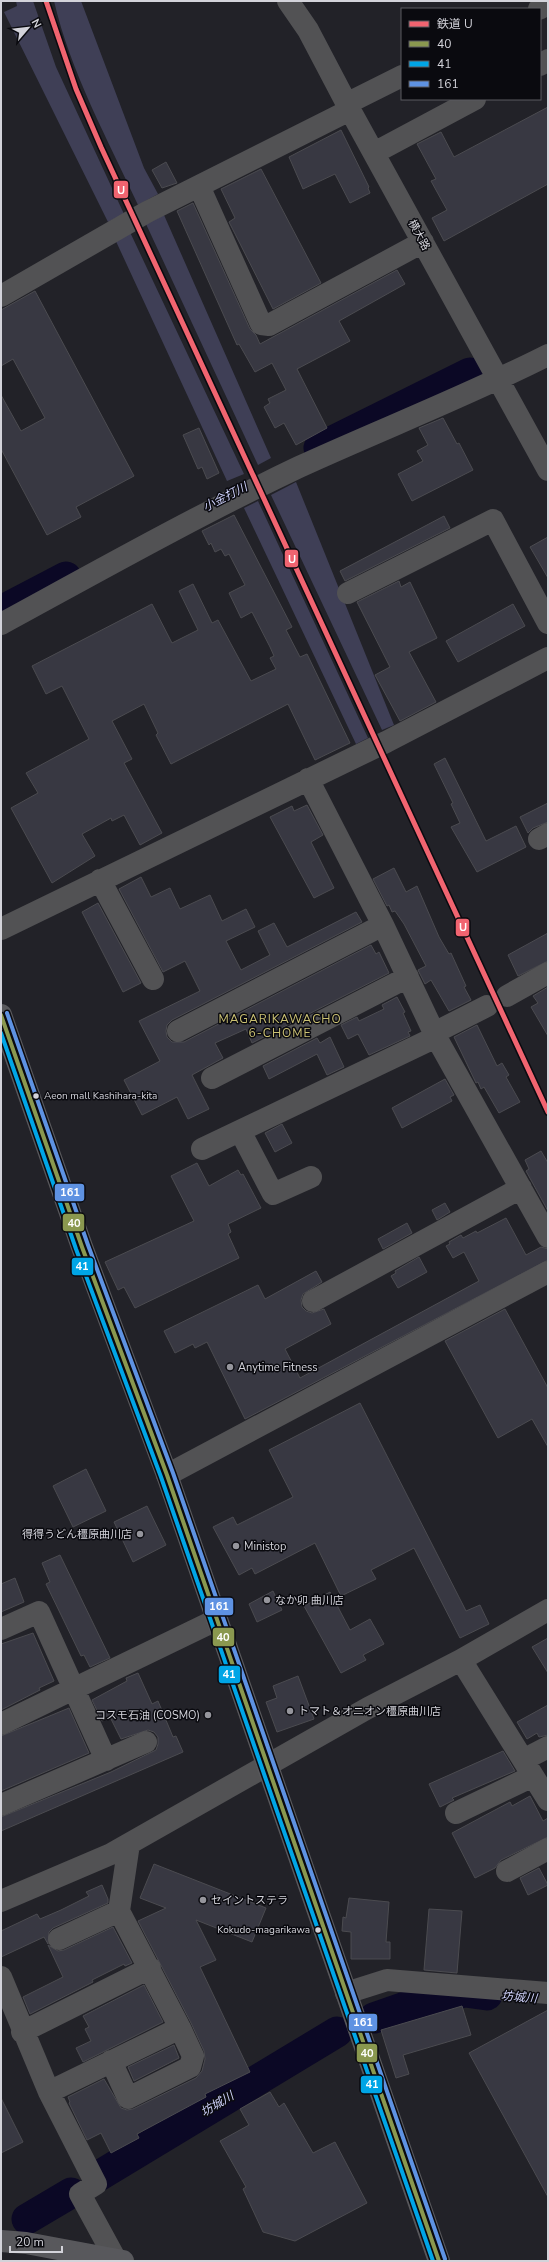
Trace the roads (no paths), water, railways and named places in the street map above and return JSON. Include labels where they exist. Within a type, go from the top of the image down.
[{"type":"highway","points":[[1,1015],[82,1248],[167,1475],[266,1767],[282,1807],[412,2188],[439,2261]]},
{"type":"highway","points":[[412,2188],[411,2223],[424,2261]]},
{"type":"highway","points":[[1,2241],[26,2243],[120,2260]]},
{"type":"street","name":"横大路","points":[[288,1],[308,30],[348,107],[498,380],[546,463]]},
{"type":"street","points":[[1,296],[147,212],[348,107],[401,77]]},
{"type":"street","points":[[374,153],[473,100]]},
{"type":"street","points":[[199,186],[261,324],[269,325],[423,242]]},
{"type":"street","points":[[1,624],[168,532],[293,470],[498,380],[548,355]]},
{"type":"street","points":[[348,594],[493,520],[548,623]]},
{"type":"street","points":[[1,929],[386,742],[548,658]]},
{"type":"street","points":[[308,779],[383,925],[435,1035],[548,1237]]},
{"type":"street","points":[[100,880],[153,979]]},
{"type":"street","points":[[178,1031],[383,925]]},
{"type":"street","points":[[508,996],[548,973]]},
{"type":"street","points":[[212,1078],[408,977]]},
{"type":"street","points":[[202,1149],[435,1035],[487,1006]]},
{"type":"street","points":[[240,1131],[273,1194],[312,1176]]},
{"type":"street","points":[[313,1301],[521,1188]]},
{"type":"street","points":[[167,1475],[548,1272]]},
{"type":"street","points":[[1,1901],[111,1854],[368,1708],[460,1660],[548,1610]]},
{"type":"street","points":[[1,1629],[39,1612],[106,1760]]},
{"type":"street","points":[[1,1724],[216,1620]]},
{"type":"street","points":[[460,1660],[548,1800]]},
{"type":"street","points":[[1,1805],[146,1742]]},
{"type":"street","points":[[456,1813],[528,1768],[548,1746]]},
{"type":"street","points":[[111,2061],[128,2098],[190,2067],[193,2056],[150,1968],[119,1911],[129,1844]]},
{"type":"street","points":[[507,1871],[548,1850]]},
{"type":"street","points":[[58,1939],[119,1911]]},
{"type":"street","points":[[22,2032],[150,1968]]},
{"type":"street","points":[[1,1977],[22,2032],[49,2092],[96,2184],[80,2194],[120,2260]]},
{"type":"street","points":[[346,1993],[387,1980],[548,1993]]},
{"type":"street","points":[[49,2092],[180,2028]]},
{"type":"waterway","name":"小金打川","points":[[319,448],[470,373]]},
{"type":"waterway","name":"小金打川","points":[[1,611],[66,577]]},
{"type":"waterway","name":"坊城川","points":[[374,2018],[417,2003],[465,1992],[487,1995]]},
{"type":"waterway","name":"坊城川","points":[[97,2177],[337,2032]]},
{"type":"waterway","name":"坊城川","points":[[27,2219],[71,2193]]},
{"type":"rail line","name":"U","points":[[46,1],[76,89],[101,147],[548,1112]]},
{"type":"place","name":"Aeon mall Kashihara-kita","points":[[36,1096]]},
{"type":"place","name":"Anytime Fitness","points":[[230,1367]]},
{"type":"place","name":"得得うどん橿原曲川店","points":[[140,1534]]},
{"type":"place","name":"Ministop","points":[[236,1546]]},
{"type":"place","name":"なか卯 曲川店","points":[[267,1600]]},
{"type":"place","name":"トマト＆オニオン橿原曲川店","points":[[290,1711]]},
{"type":"place","name":"コスモ石油 (COSMO)","points":[[208,1715]]},
{"type":"place","name":"セイントステラ","points":[[203,1900]]},
{"type":"place","name":"Kokudo-magarikawa","points":[[318,1930]]},
{"type":"district","name":"MAGARIKAWACHO 6-CHOME","points":[[280,1026]]}]
